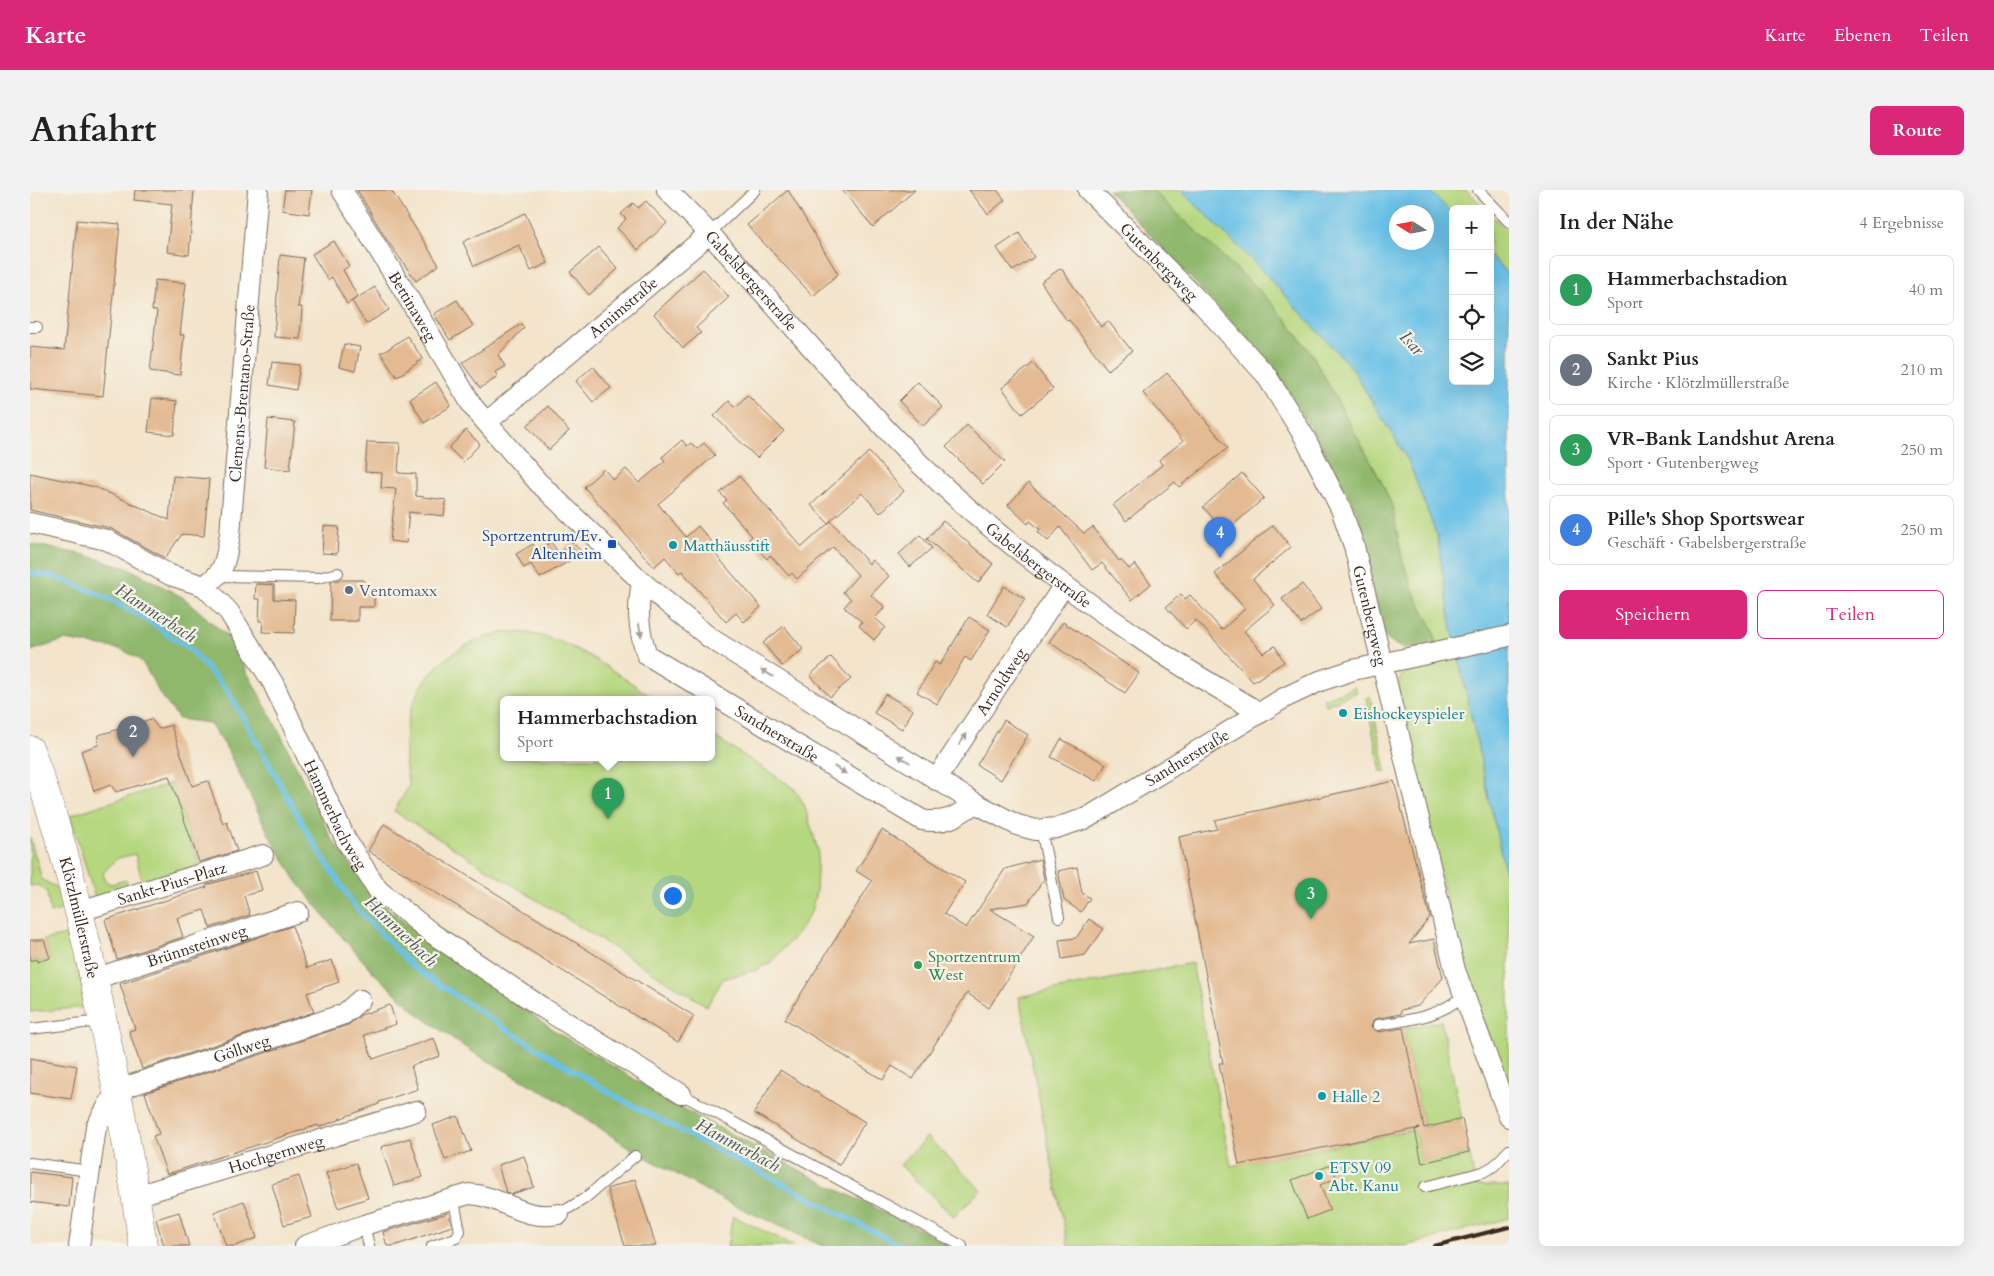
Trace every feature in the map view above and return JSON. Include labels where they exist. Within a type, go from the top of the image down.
[{"type":"street","name":"Clemens-Brentano-Straße","points":[[212,581],[225,563],[230,534],[258,190]]},
{"type":"street","name":"Bettinaweg","points":[[342,190],[473,407],[487,422]]},
{"type":"street","name":"Gabelsbergerstraße","points":[[667,190],[710,233],[813,350],[920,463],[992,527],[1064,585],[1152,647],[1260,713]]},
{"type":"street","name":"Gutenbergweg","points":[[1088,190],[1203,305],[1266,375],[1304,436],[1341,509],[1354,546],[1441,916],[1464,995],[1509,1117]]},
{"type":"street","name":"Arnimstraße","points":[[487,422],[710,233]]},
{"type":"street","name":"Sandnerstraße","points":[[487,422],[494,434],[538,482],[642,582],[710,638],[936,780],[1017,825],[1041,829],[1056,828],[1087,818],[1260,713]]},
{"type":"street","name":"Hammerbachweg","points":[[30,523],[108,540],[170,574],[212,581],[273,684],[346,840],[378,890],[433,934],[532,1000],[681,1094]]},
{"type":"street","name":"Sandnerstraße","points":[[642,582],[637,609],[640,634],[648,655],[922,820],[938,823],[958,816],[975,803]]},
{"type":"street","name":"Arnoldweg","points":[[936,780],[1064,585]]},
{"type":"street","points":[[1260,713],[1320,681],[1381,664],[1509,636]]},
{"type":"street","name":"Klötzlmüllerstraße","points":[[30,750],[50,803],[80,911],[118,1090],[143,1246]]},
{"type":"street","name":"Sankt-Pius-Platz","points":[[80,911],[263,855]]},
{"type":"street","name":"Brünnsteinweg","points":[[94,979],[298,912]]},
{"type":"street","name":"Göllweg","points":[[118,1090],[344,1014],[360,1000]]},
{"type":"street","points":[[79,1246],[96,1126],[118,1090]]},
{"type":"street","name":"Hochgernweg","points":[[136,1196],[416,1111]]},
{"type":"street","points":[[305,1246],[454,1196],[480,1194],[524,1212],[544,1217],[559,1214]]},
{"type":"lane","name":"Arnimstraße","points":[[710,233],[755,190]]},
{"type":"lane","points":[[1478,190],[1509,222]]},
{"type":"lane","points":[[212,581],[318,578],[338,573]]},
{"type":"lane","points":[[1041,829],[1059,917]]},
{"type":"lane","points":[[1378,1025],[1428,1016],[1452,1004],[1464,995]]},
{"type":"lane","points":[[30,1029],[104,1020]]},
{"type":"lane","points":[[681,1094],[962,1246]]},
{"type":"lane","points":[[1425,1187],[1483,1172],[1494,1166],[1509,1150]]},
{"type":"lane","points":[[559,1214],[584,1198],[635,1156]]},
{"type":"lane","points":[[30,1163],[90,1170]]},
{"type":"lane","points":[[432,1246],[456,1238],[460,1232],[454,1196]]},
{"type":"lane","points":[[364,1225],[369,1246]]},
{"type":"green space","points":[[1108,190],[1152,190],[1263,294],[1284,317],[1313,356],[1381,481],[1392,506],[1402,559],[1415,595],[1434,631],[1435,645],[1406,648],[1400,647],[1388,640],[1383,633],[1359,516],[1321,445],[1283,383],[1239,330]]},
{"type":"green space","points":[[1152,190],[1181,190],[1255,263],[1351,367],[1408,460],[1437,536],[1451,623],[1509,890],[1509,1090],[1464,974],[1401,709],[1398,686],[1401,676],[1422,665],[1439,662],[1434,631],[1415,595],[1402,559],[1392,506],[1381,481],[1313,356],[1284,317],[1263,294]]},
{"type":"green space","points":[[1429,190],[1467,190],[1482,205],[1449,205],[1449,210]]},
{"type":"green space","points":[[1494,218],[1509,233],[1509,276],[1494,259]]},
{"type":"green space","points":[[30,544],[85,555],[130,569],[184,598],[227,636],[278,729],[330,836],[373,896],[429,943],[561,1035],[689,1112],[820,1181],[953,1246],[823,1246],[723,1200],[633,1150],[556,1099],[469,1050],[418,1014],[374,973],[334,928],[296,880],[270,836],[225,745],[209,723],[179,719],[160,694],[144,665],[138,658],[120,649],[65,640],[30,651]]},
{"type":"green space","points":[[507,632],[528,633],[548,638],[586,654],[651,696],[500,696],[500,761],[715,761],[715,737],[794,788],[804,804],[818,850],[816,892],[811,912],[799,932],[770,963],[756,970],[723,979],[707,1006],[394,811],[409,786],[405,758],[406,732],[412,708],[422,686],[437,667],[456,651],[479,640]]},
{"type":"green space","points":[[1355,687],[1357,692],[1326,705],[1323,699]]},
{"type":"green space","points":[[1370,696],[1386,771],[1381,772],[1366,698]]},
{"type":"green space","points":[[172,783],[199,865],[143,884],[135,854],[118,858],[103,873],[105,881],[111,884],[126,880],[130,889],[96,901],[70,815]]},
{"type":"green space","points":[[30,837],[42,880],[60,889],[64,909],[50,913],[47,892],[39,885],[30,886]]},
{"type":"green space","points":[[70,934],[87,1007],[30,1012],[30,961],[36,959],[37,962],[50,958],[44,940]]},
{"type":"green space","points":[[1192,963],[1231,1166],[1415,1130],[1422,1162],[1469,1152],[1476,1186],[1509,1186],[1509,1218],[1405,1246],[1068,1246],[1019,997]]},
{"type":"green space","points":[[1441,1021],[1462,1119],[1424,1128],[1403,1029]]},
{"type":"green space","points":[[927,1137],[981,1190],[954,1217],[900,1165]]},
{"type":"green space","points":[[733,1216],[795,1246],[727,1246]]},
{"type":"water","name":"Isar","points":[[1181,190],[1429,190],[1449,210],[1449,385],[1494,385],[1494,259],[1509,276],[1509,890],[1451,623],[1437,536],[1408,460],[1351,367],[1255,263]]},
{"type":"building","points":[[135,190],[194,190],[189,255],[167,252],[172,204],[134,200]]},
{"type":"building","points":[[285,190],[312,190],[309,214],[282,210]]},
{"type":"building","points":[[357,190],[391,190],[439,265],[416,281],[387,240]]},
{"type":"building","points":[[788,190],[838,274],[813,296],[747,225]]},
{"type":"building","points":[[842,190],[915,190],[873,227]]},
{"type":"building","points":[[969,190],[997,190],[1005,200],[988,214]]},
{"type":"building","points":[[646,201],[667,223],[638,250],[617,228],[626,219],[621,214],[633,203],[638,208]]},
{"type":"building","points":[[525,213],[548,263],[531,271],[519,245],[474,266],[463,242]]},
{"type":"building","points":[[77,220],[120,224],[103,396],[30,389],[30,347],[64,350]]},
{"type":"building","points":[[1019,233],[1034,257],[1013,271],[997,248]]},
{"type":"building","points":[[334,241],[349,266],[343,270],[358,297],[347,304],[332,277],[328,280],[312,254]]},
{"type":"building","points":[[599,247],[618,269],[589,295],[570,272]]},
{"type":"building","points":[[280,255],[304,258],[298,307],[302,307],[300,339],[274,337]]},
{"type":"building","points":[[1061,268],[1101,327],[1108,321],[1132,351],[1108,370],[1069,320],[1067,321],[1041,282]]},
{"type":"building","points":[[703,269],[729,297],[696,328],[701,333],[683,348],[654,314]]},
{"type":"building","points":[[155,280],[186,283],[180,335],[184,335],[180,375],[150,371],[157,311],[152,310]]},
{"type":"building","points":[[375,287],[389,310],[366,324],[352,301]]},
{"type":"building","points":[[457,300],[473,326],[450,340],[434,314]]},
{"type":"building","points":[[521,324],[524,328],[498,355],[505,366],[495,372],[498,377],[480,388],[462,363]]},
{"type":"building","points":[[407,336],[423,359],[397,377],[380,352],[384,352]]},
{"type":"building","points":[[344,344],[360,347],[355,371],[339,367]]},
{"type":"building","points":[[272,362],[300,365],[296,390],[269,385]]},
{"type":"building","points":[[1033,363],[1053,389],[1022,414],[1002,388]]},
{"type":"building","points":[[593,366],[611,388],[593,402],[576,381]]},
{"type":"building","points":[[1167,373],[1228,448],[1179,487],[1175,482],[1126,521],[1113,505],[1162,465],[1159,460],[1183,441],[1143,393]]},
{"type":"building","points":[[436,382],[451,406],[424,423],[410,399]]},
{"type":"building","points":[[918,382],[943,407],[923,426],[899,401]]},
{"type":"building","points":[[747,395],[784,431],[757,458],[714,416],[729,401],[736,407]]},
{"type":"building","points":[[152,398],[177,401],[174,435],[148,432]]},
{"type":"building","points":[[548,406],[569,431],[549,450],[527,426]]},
{"type":"building","points":[[268,419],[295,422],[290,470],[264,467]]},
{"type":"building","points":[[967,425],[1005,462],[983,484],[946,447]]},
{"type":"building","points":[[466,430],[480,444],[463,462],[449,448]]},
{"type":"building","name":"Matthäusstift","points":[[682,440],[687,446],[691,443],[697,449],[704,443],[715,455],[658,504],[686,537],[698,526],[713,543],[709,547],[761,607],[744,622],[736,613],[726,622],[682,571],[679,573],[665,557],[654,567],[584,487],[604,469],[613,480],[626,469],[639,483],[665,461],[662,457]]},
{"type":"building","points":[[367,442],[400,443],[398,473],[416,474],[416,496],[446,500],[444,516],[409,512],[406,543],[390,541],[396,489],[381,488],[382,473],[365,472]]},
{"type":"building","points":[[869,452],[904,491],[880,513],[862,493],[828,523],[811,505]]},
{"type":"building","points":[[30,473],[95,487],[169,520],[173,476],[209,479],[204,536],[182,534],[165,558],[110,528],[30,510]]},
{"type":"building","points":[[1242,473],[1264,498],[1225,532],[1203,507]]},
{"type":"building","points":[[739,476],[802,547],[831,521],[869,564],[872,560],[889,576],[871,595],[885,607],[875,618],[885,627],[874,640],[859,626],[862,622],[844,607],[851,599],[843,592],[858,575],[833,547],[797,579],[792,573],[789,576],[770,555],[767,559],[749,539],[752,536],[723,503],[727,500],[720,493]]},
{"type":"building","points":[[1028,483],[1084,533],[1093,527],[1119,561],[1121,560],[1129,569],[1135,564],[1151,584],[1132,600],[1102,563],[1092,570],[1060,527],[1048,541],[1038,532],[1040,529],[1030,521],[1028,524],[1008,505]]},
{"type":"building","points":[[943,521],[993,564],[978,583],[927,539]]},
{"type":"building","points":[[1273,525],[1291,547],[1253,579],[1275,605],[1244,631],[1263,653],[1275,646],[1284,662],[1253,682],[1196,620],[1186,629],[1166,607],[1181,594],[1185,599],[1190,595],[1222,630],[1245,609],[1215,574]]},
{"type":"building","points":[[324,526],[339,527],[337,554],[322,553]]},
{"type":"building","points":[[920,535],[932,548],[910,567],[899,554]]},
{"type":"building","points":[[551,542],[559,554],[572,542],[583,553],[540,578],[531,564],[524,568],[516,554],[533,544],[537,550]]},
{"type":"building","points":[[364,580],[363,593],[374,593],[374,607],[358,607],[358,621],[330,621],[331,582]]},
{"type":"building","points":[[256,584],[274,585],[274,599],[295,600],[294,633],[262,632],[263,621],[259,621],[260,599],[255,599]]},
{"type":"building","points":[[1302,584],[1321,609],[1301,624],[1282,599]]},
{"type":"building","points":[[1004,586],[1025,599],[1007,627],[987,614]]},
{"type":"building","points":[[969,617],[990,630],[971,661],[965,657],[937,704],[917,692],[935,662],[940,665]]},
{"type":"building","points":[[1063,622],[1139,673],[1125,693],[1049,642]]},
{"type":"building","points":[[784,626],[803,649],[782,666],[763,643]]},
{"type":"building","points":[[831,657],[851,679],[830,697],[810,675]]},
{"type":"building","points":[[885,694],[913,710],[902,729],[874,713]]},
{"type":"building","points":[[151,719],[159,729],[171,725],[192,786],[208,781],[223,824],[227,822],[237,851],[199,862],[169,776],[116,792],[111,785],[94,791],[81,751],[98,745],[99,735]]},
{"type":"building","points":[[1004,720],[1028,735],[1001,780],[977,765]]},
{"type":"building","points":[[1061,739],[1106,764],[1096,781],[1051,757]]},
{"type":"building","points":[[1394,781],[1430,917],[1409,944],[1434,939],[1443,978],[1418,1006],[1401,1010],[1401,1014],[1374,1019],[1371,1027],[1379,1032],[1403,1028],[1424,1128],[1462,1119],[1469,1152],[1422,1163],[1415,1130],[1420,1128],[1239,1165],[1219,1063],[1223,1063],[1179,837],[1217,829],[1215,820]]},
{"type":"building","points":[[384,824],[694,1016],[678,1042],[368,851]]},
{"type":"building","name":"Sportzentrum West","points":[[882,830],[965,882],[944,914],[966,928],[1005,869],[1040,859],[1044,879],[1028,903],[990,909],[1034,936],[989,1008],[967,993],[913,1079],[892,1066],[883,1080],[785,1019],[872,881],[856,871]]},
{"type":"building","points":[[1077,867],[1082,893],[1090,898],[1081,912],[1064,900],[1058,871]]},
{"type":"building","points":[[256,871],[262,890],[244,896],[250,915],[210,928],[204,910],[177,918],[183,937],[117,959],[105,920],[207,887],[206,885]]},
{"type":"building","points":[[1089,919],[1104,929],[1085,955],[1062,959],[1059,940],[1076,938]]},
{"type":"building","points":[[292,926],[307,968],[332,960],[339,982],[307,993],[314,1012],[142,1069],[129,1031],[135,1029],[120,984]]},
{"type":"building","points":[[30,940],[44,940],[50,958],[37,962],[36,959],[30,961]]},
{"type":"building","points":[[390,1005],[396,1024],[364,1035],[373,1059],[434,1038],[440,1056],[411,1066],[418,1089],[379,1102],[379,1104],[319,1127],[318,1125],[167,1174],[153,1136],[159,1134],[145,1093],[348,1025],[361,1015]]},
{"type":"building","points":[[30,1058],[77,1066],[71,1099],[30,1093]]},
{"type":"building","points":[[780,1070],[865,1122],[839,1165],[754,1113]]},
{"type":"building","points":[[458,1116],[471,1151],[445,1160],[433,1125]]},
{"type":"building","points":[[410,1138],[423,1177],[394,1186],[381,1147]]},
{"type":"building","points":[[524,1156],[534,1187],[512,1194],[506,1192],[498,1165]]},
{"type":"building","points":[[356,1163],[368,1198],[338,1208],[326,1173]]},
{"type":"building","points":[[1331,1165],[1337,1178],[1320,1185],[1330,1210],[1307,1219],[1292,1180]]},
{"type":"building","points":[[30,1172],[72,1177],[69,1207],[30,1202]]},
{"type":"building","points":[[299,1176],[312,1217],[284,1225],[272,1184]]},
{"type":"building","points":[[635,1179],[656,1246],[625,1246],[607,1189]]},
{"type":"building","points":[[244,1201],[257,1238],[235,1246],[226,1246],[214,1212]]},
{"type":"building","points":[[179,1212],[189,1246],[164,1246],[156,1219]]},
{"type":"building","points":[[448,1213],[452,1226],[394,1246],[387,1246],[383,1232]]},
{"type":"waterway","name":"Hammerbach","points":[[30,573],[55,577],[106,597],[150,622],[191,650],[230,694],[310,837],[353,904],[413,967],[517,1036],[622,1100],[901,1246]]},
{"type":"railway","points":[[1434,1246],[1509,1227]]},
{"type":"place","name":"Sportzentrum/Ev. Altenheim","points":[[612,544]]},
{"type":"place","name":"Matthäusstift","points":[[673,545]]},
{"type":"place","name":"Pille's Shop Sportswear","points":[[1220,558]]},
{"type":"place","name":"Ventomaxx","points":[[349,590]]},
{"type":"place","name":"Eishockeyspieler","points":[[1343,713]]},
{"type":"place","name":"Sankt Pius","points":[[133,757]]},
{"type":"place","name":"Hammerbachstadion","points":[[608,819]]},
{"type":"place","name":"VR-Bank Landshut Arena","points":[[1311,919]]},
{"type":"place","name":"Sportzentrum West","points":[[918,965]]},
{"type":"place","name":"Halle 2","points":[[1322,1096]]},
{"type":"place","name":"ETSV 09 Abt. Kanu","points":[[1319,1176]]}]
